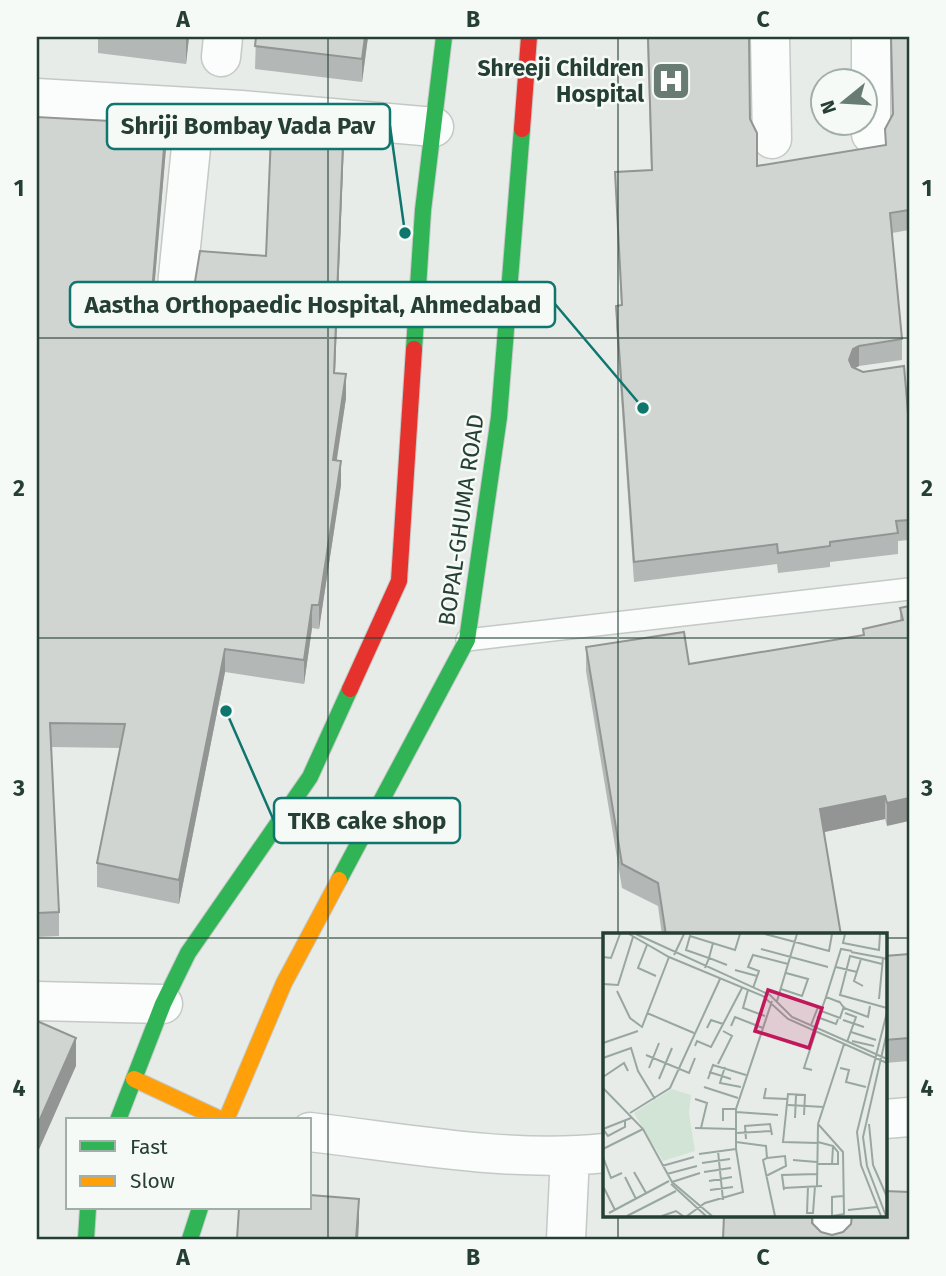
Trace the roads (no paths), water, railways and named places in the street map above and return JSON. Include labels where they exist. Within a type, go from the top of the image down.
[{"type":"street","points":[[119,1118],[163,1004],[188,953],[310,778],[399,581],[423,211],[444,37]]},
{"type":"street","name":"BOPAL-GHUMA ROAD","points":[[225,1118],[284,983],[467,640],[499,417],[528,37]]},
{"type":"street","points":[[770,37],[772,139]]},
{"type":"street","points":[[871,37],[871,66]]},
{"type":"street","points":[[37,97],[434,127]]},
{"type":"street","points":[[175,306],[195,108]]},
{"type":"street","points":[[37,1001],[163,1004]]},
{"type":"street","points":[[134,1079],[220,1118]]},
{"type":"street","points":[[886,1119],[909,1117]]},
{"type":"street","points":[[312,1132],[475,1151],[587,1155],[566,1239]]},
{"type":"street","points":[[86,1239],[88,1210]]},
{"type":"street","points":[[190,1239],[199,1210]]},
{"type":"street","points":[[832,1239],[833,1216]]},
{"type":"lane","points":[[467,640],[909,589]]},
{"type":"place","name":"Shreeji Children Hospital","points":[[671,81]]},
{"type":"place","name":"Shriji Bombay Vada Pav","points":[[405,233]]},
{"type":"place","name":"Aastha Orthopaedic Hospital, Ahmedabad","points":[[643,408]]},
{"type":"place","name":"TKB cake shop","points":[[226,711]]}]
